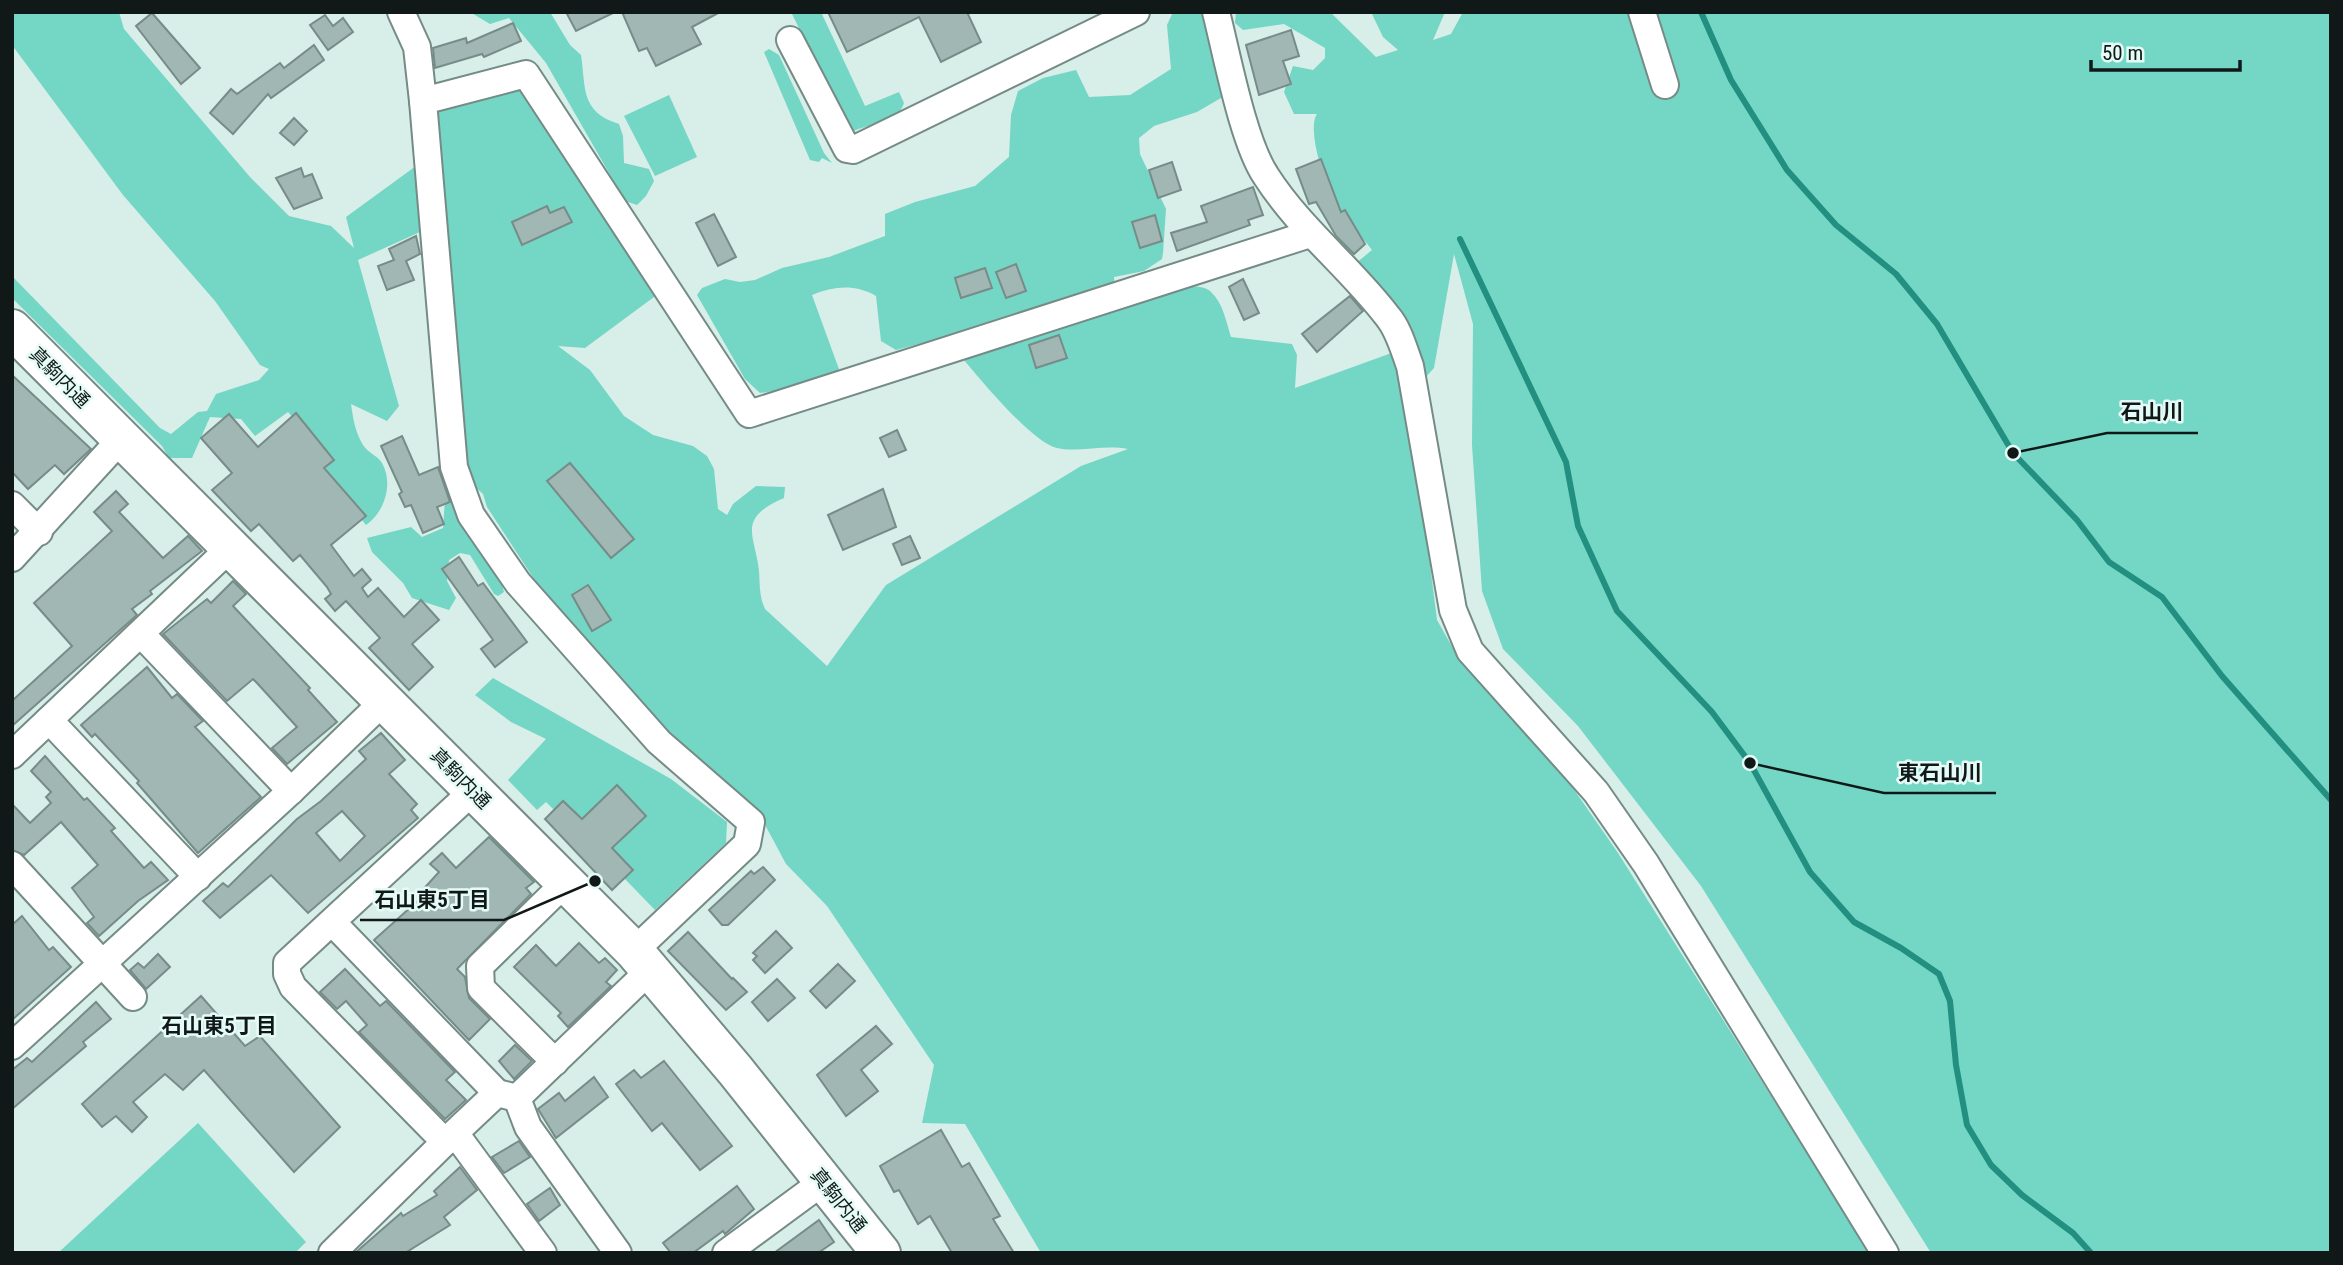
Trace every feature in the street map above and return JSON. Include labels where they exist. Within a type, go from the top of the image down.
[{"type":"highway","name":"真駒内通","points":[[12,329],[642,960],[881,1253]]},
{"type":"street","points":[[332,1253],[450,1138],[555,1062],[642,960],[747,844],[751,822],[659,742],[596,674],[518,583],[471,515],[454,467],[424,102],[417,47],[401,12]]},
{"type":"street","points":[[790,40],[846,149],[853,150],[1136,12]]},
{"type":"street","points":[[1216,12],[1260,165],[1310,234],[1390,318],[1410,366],[1453,610],[1470,651],[1596,792],[1646,864],[1885,1253]]},
{"type":"street","points":[[1642,12],[1665,85]]},
{"type":"street","points":[[424,102],[526,75],[749,414],[1310,234]]},
{"type":"street","points":[[12,558],[39,532],[122,439]]},
{"type":"street","points":[[12,505],[39,532]]},
{"type":"street","points":[[12,755],[142,635],[230,548]]},
{"type":"street","points":[[142,635],[291,791]]},
{"type":"street","points":[[12,1046],[291,791],[384,701]]},
{"type":"street","points":[[49,720],[198,877]]},
{"type":"street","points":[[473,791],[287,963],[287,974],[293,987],[450,1138],[543,1253]]},
{"type":"street","points":[[12,865],[133,997]]},
{"type":"street","points":[[555,1062],[481,988],[480,967],[566,881]]},
{"type":"street","points":[[332,922],[507,1095],[618,1253]]},
{"type":"street","points":[[726,1253],[824,1181]]},
{"type":"green space","points":[[12,12],[119,12],[124,29],[250,177],[289,216],[331,226],[354,248],[346,217],[416,166],[422,223],[420,232],[358,260],[399,406],[387,421],[351,404],[360,440],[382,463],[387,480],[382,506],[366,525],[335,487],[310,437],[288,412],[255,436],[241,419],[210,417],[192,458],[169,458],[162,446],[12,298],[12,276],[160,428],[171,434],[198,412],[207,411],[216,394],[259,380],[269,369],[260,365],[215,301],[123,195],[12,45]]},
{"type":"green space","points":[[470,12],[550,12],[570,45],[581,55],[585,88],[591,106],[606,119],[619,124],[623,136],[624,163],[649,169],[654,181],[646,196],[637,205],[625,201],[546,63],[509,18],[490,24]]},
{"type":"green space","points":[[791,12],[821,12],[865,106],[899,92],[904,103],[901,110],[883,122],[854,131],[848,127]]},
{"type":"green space","points":[[1173,12],[1207,12],[1226,95],[1197,112],[1154,126],[1139,138],[1140,154],[1166,209],[1163,253],[1162,259],[1144,271],[1114,277],[1116,306],[1179,288],[1203,288],[1211,292],[1218,301],[1231,337],[1292,344],[1297,355],[1295,388],[1397,351],[1406,374],[1437,620],[1459,659],[1559,768],[1618,853],[1870,1253],[1041,1253],[965,1124],[922,1123],[934,1065],[827,906],[786,864],[763,821],[658,724],[574,630],[534,579],[487,507],[483,494],[472,484],[466,464],[436,111],[525,88],[658,294],[585,348],[558,346],[590,370],[624,416],[653,435],[693,446],[707,456],[714,469],[718,509],[727,515],[733,504],[756,486],[785,487],[784,498],[759,513],[752,528],[762,600],[765,609],[827,666],[886,585],[1081,466],[1128,449],[1110,447],[1074,450],[1057,448],[1045,442],[1015,417],[945,337],[896,350],[881,341],[876,296],[852,288],[836,288],[812,295],[840,372],[798,387],[760,393],[745,379],[697,295],[702,288],[725,279],[740,282],[755,280],[782,268],[829,257],[885,236],[885,214],[915,202],[975,186],[1009,157],[1011,115],[1018,91],[1043,78],[1076,70],[1089,97],[1130,95],[1171,69],[1167,25]]},
{"type":"green space","points":[[1236,12],[1330,12],[1376,57],[1398,50],[1383,37],[1371,12],[1445,12],[1433,40],[1451,34],[1463,12],[2331,12],[2331,1253],[1931,1253],[1701,886],[1578,726],[1503,649],[1482,591],[1472,445],[1473,324],[1454,254],[1434,368],[1424,379],[1355,264],[1372,250],[1334,203],[1315,145],[1314,121],[1317,114],[1294,114],[1284,92],[1293,66],[1313,70],[1325,58],[1325,48],[1284,24],[1243,30],[1235,23]]},
{"type":"green space","points":[[769,49],[779,55],[824,153],[832,163],[822,158],[819,162],[810,160],[764,52]]},
{"type":"green space","points":[[669,95],[697,157],[655,176],[624,116]]},
{"type":"green space","points":[[445,499],[458,502],[480,554],[500,578],[504,592],[498,596],[494,594],[470,555],[460,553],[449,560],[447,581],[456,598],[449,610],[412,598],[403,583],[372,552],[367,538],[411,527],[422,537],[443,528]]},
{"type":"green space","points":[[493,678],[671,779],[727,822],[726,843],[655,910],[624,878],[632,869],[612,848],[646,816],[617,785],[582,819],[563,801],[554,810],[546,802],[537,810],[508,780],[546,739],[511,722],[475,695]]},
{"type":"green space","points":[[198,1123],[306,1242],[295,1253],[58,1253]]},
{"type":"building","points":[[566,12],[615,12],[576,31]]},
{"type":"building","points":[[622,12],[720,12],[692,27],[701,44],[656,66],[647,48],[639,51]]},
{"type":"building","points":[[828,12],[967,12],[981,42],[941,62],[919,17],[847,52]]},
{"type":"building","points":[[152,13],[200,68],[181,84],[136,26]]},
{"type":"building","points":[[325,15],[333,26],[343,18],[353,32],[328,50],[310,25]]},
{"type":"building","points":[[513,23],[521,41],[484,57],[482,54],[435,68],[433,48],[466,38],[467,43]]},
{"type":"building","points":[[1291,30],[1299,56],[1283,61],[1291,84],[1259,95],[1246,45]]},
{"type":"building","points":[[314,45],[324,60],[271,98],[268,94],[233,134],[210,113],[231,89],[237,94],[280,63],[284,68]]},
{"type":"building","points":[[294,118],[307,131],[294,145],[280,133]]},
{"type":"building","points":[[1321,159],[1341,212],[1345,210],[1365,244],[1354,254],[1336,236],[1316,202],[1309,204],[1296,169]]},
{"type":"building","points":[[1172,162],[1181,190],[1158,198],[1149,170]]},
{"type":"building","points":[[301,168],[304,177],[312,174],[322,198],[294,209],[276,178]]},
{"type":"building","points":[[1253,187],[1263,215],[1248,220],[1250,225],[1177,251],[1171,233],[1207,222],[1201,206]]},
{"type":"building","points":[[547,206],[550,213],[564,207],[572,222],[522,245],[512,222]]},
{"type":"building","points":[[714,214],[736,257],[718,266],[696,223]]},
{"type":"building","points":[[1155,215],[1162,241],[1140,248],[1132,222]]},
{"type":"building","points":[[416,236],[420,254],[406,261],[414,280],[387,290],[378,266],[394,260],[389,249]]},
{"type":"building","points":[[1016,264],[1026,291],[1006,298],[996,272]]},
{"type":"building","points":[[985,268],[992,288],[961,298],[955,278]]},
{"type":"building","points":[[1243,279],[1259,313],[1244,320],[1229,287]]},
{"type":"building","points":[[1350,296],[1363,311],[1317,352],[1302,334]]},
{"type":"building","points":[[1059,335],[1067,358],[1036,368],[1029,345]]},
{"type":"building","points":[[12,375],[91,449],[64,474],[55,465],[28,489],[12,472]]},
{"type":"building","points":[[296,413],[334,460],[324,468],[366,516],[331,545],[354,576],[362,569],[371,580],[362,588],[368,597],[378,588],[404,617],[421,600],[439,620],[412,644],[433,667],[409,690],[369,648],[380,638],[346,601],[335,611],[325,599],[331,594],[327,587],[300,555],[293,561],[259,524],[251,531],[212,490],[232,473],[201,438],[229,414],[258,447]]},
{"type":"building","points":[[897,430],[906,450],[889,457],[880,438]]},
{"type":"building","points":[[402,436],[419,475],[438,467],[450,502],[437,507],[444,524],[423,533],[411,505],[405,507],[399,494],[402,492],[381,446]]},
{"type":"building","points":[[570,463],[634,539],[611,558],[547,481]]},
{"type":"building","points":[[883,489],[896,527],[843,550],[828,515]]},
{"type":"building","points":[[116,491],[128,504],[119,512],[163,558],[188,536],[202,551],[150,591],[152,594],[132,609],[137,615],[12,726],[12,701],[72,646],[34,603],[112,531],[94,512]]},
{"type":"building","points":[[910,536],[920,558],[902,565],[893,544]]},
{"type":"building","points":[[459,557],[478,586],[483,583],[527,642],[495,667],[481,649],[493,640],[442,569]]},
{"type":"building","points":[[233,581],[246,594],[233,606],[310,688],[308,690],[337,722],[287,764],[272,748],[297,727],[257,683],[253,679],[227,701],[163,634],[207,599],[211,603]]},
{"type":"building","points":[[588,585],[611,620],[592,631],[572,595]]},
{"type":"building","points":[[147,667],[172,698],[177,694],[203,721],[195,727],[261,797],[198,853],[137,783],[139,781],[95,734],[92,737],[81,725]]},
{"type":"building","points":[[381,733],[405,760],[389,774],[417,804],[411,810],[418,818],[308,913],[271,875],[220,918],[203,901],[223,883],[228,887],[297,819],[321,801],[366,759],[359,751]],"holes":[[[342,811],[365,836],[340,861],[316,833]]]},
{"type":"building","points":[[45,756],[84,800],[87,798],[115,828],[111,831],[144,868],[151,862],[168,880],[138,901],[99,936],[87,923],[94,917],[72,888],[98,865],[61,822],[24,855],[12,850],[12,804],[30,823],[51,803],[46,797],[51,792],[31,771]]},
{"type":"building","points":[[617,785],[646,816],[612,848],[633,870],[612,890],[545,819],[563,801],[582,819]]},
{"type":"building","points":[[489,837],[534,882],[526,888],[531,894],[457,969],[465,977],[469,998],[490,1019],[469,1040],[374,940],[421,898],[418,895],[439,872],[430,864],[442,853],[456,868]]},
{"type":"building","points":[[763,867],[775,880],[728,925],[722,925],[709,910],[751,871],[754,874]]},
{"type":"building","points":[[22,916],[49,950],[53,947],[71,967],[12,1020],[12,925]]},
{"type":"building","points":[[776,931],[792,948],[765,973],[753,960],[757,956],[753,953]]},
{"type":"building","points":[[688,932],[747,992],[726,1010],[668,951]]},
{"type":"building","points":[[579,943],[599,963],[605,958],[617,970],[606,982],[611,986],[568,1027],[558,1016],[561,1013],[514,967],[536,945],[556,966]]},
{"type":"building","points":[[158,954],[170,967],[146,989],[130,970],[138,963],[144,968]]},
{"type":"building","points":[[838,964],[855,981],[826,1008],[810,991]]},
{"type":"building","points":[[345,969],[380,1006],[386,1001],[455,1072],[446,1080],[466,1100],[445,1119],[359,1032],[367,1025],[346,1001],[337,1009],[320,992]]},
{"type":"building","points":[[777,979],[795,998],[768,1021],[752,1002]]},
{"type":"building","points":[[201,996],[245,1046],[260,1036],[340,1127],[294,1172],[204,1070],[183,1090],[165,1074],[133,1102],[147,1117],[132,1132],[116,1116],[102,1127],[82,1104]]},
{"type":"building","points":[[96,1002],[111,1019],[83,1042],[86,1046],[12,1109],[12,1070],[27,1058],[32,1062]]},
{"type":"building","points":[[876,1026],[892,1044],[861,1070],[878,1091],[846,1116],[817,1075]]},
{"type":"building","points":[[515,1045],[532,1061],[514,1079],[499,1061]]},
{"type":"building","points":[[664,1061],[732,1146],[700,1170],[662,1123],[652,1131],[616,1084],[634,1070],[641,1078]]},
{"type":"building","points":[[594,1077],[608,1097],[556,1138],[538,1109],[559,1093],[565,1101]]},
{"type":"building","points":[[941,1130],[962,1167],[969,1163],[1000,1216],[993,1219],[1014,1253],[952,1253],[930,1216],[918,1224],[899,1190],[894,1192],[880,1166]]},
{"type":"building","points":[[519,1141],[530,1157],[504,1173],[492,1157]]},
{"type":"building","points":[[460,1167],[477,1190],[444,1217],[450,1225],[405,1253],[355,1253],[401,1213],[403,1216],[437,1195],[434,1191]]},
{"type":"building","points":[[737,1186],[754,1209],[725,1234],[723,1231],[693,1253],[671,1253],[663,1243]]},
{"type":"building","points":[[550,1188],[560,1205],[539,1221],[527,1204]]},
{"type":"building","points":[[819,1220],[834,1242],[818,1253],[774,1253]]},
{"type":"waterway","points":[[1701,12],[1731,80],[1787,170],[1836,225],[1896,274],[1937,324],[2013,453],[2077,520],[2109,562],[2162,597],[2222,676],[2331,800]]},
{"type":"waterway","points":[[1460,239],[1566,462],[1578,526],[1617,611],[1712,712],[1750,763],[1810,872],[1854,922],[1901,948],[1939,974],[1950,1001],[1956,1065],[1967,1125],[1991,1165],[2022,1195],[2073,1233],[2091,1253]]},
{"type":"place","name":"石山川","points":[[2013,453]]},
{"type":"place","name":"東石山川","points":[[1750,763]]},
{"type":"place","name":"石山東5丁目","points":[[595,881]]},
{"type":"district","name":"石山東5丁目","points":[[219,1026]]}]
